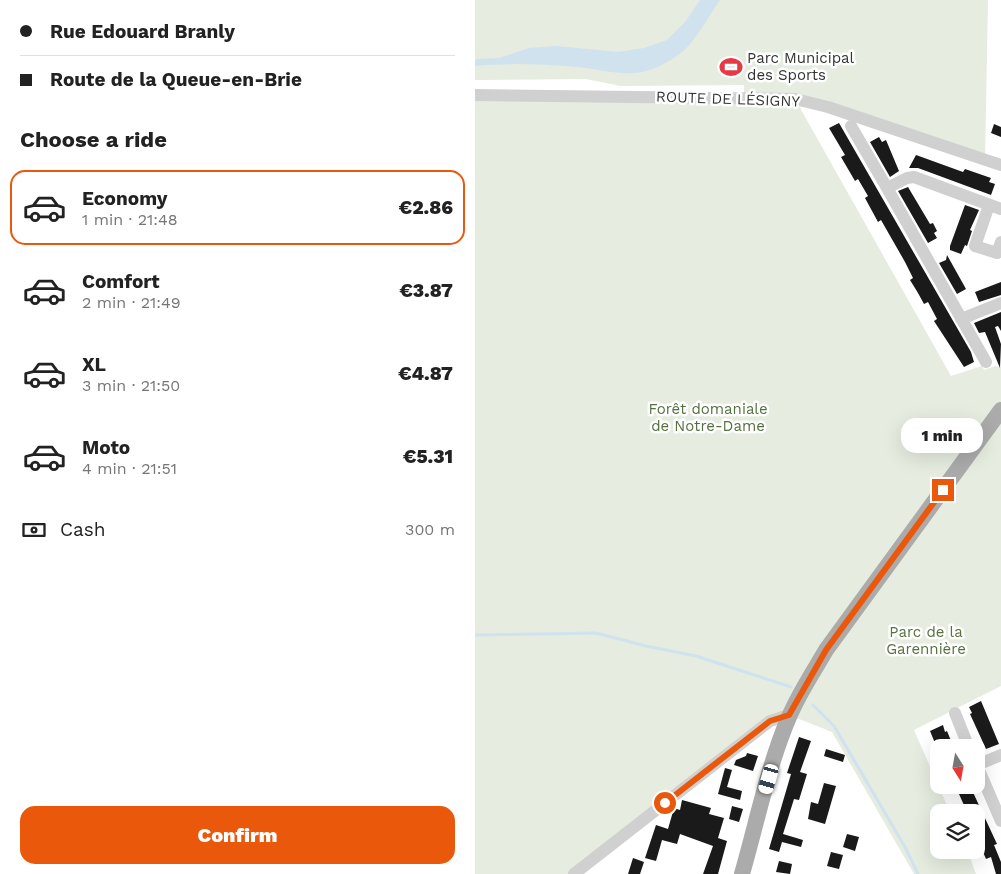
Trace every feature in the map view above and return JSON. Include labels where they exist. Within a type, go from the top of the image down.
[{"type":"main road","points":[[741,874],[789,715],[826,650],[1001,410]]},
{"type":"street","name":"ROUTE DE LÉSIGNY","points":[[475,95],[795,99],[828,107],[1001,165]]},
{"type":"street","points":[[851,126],[986,362]]},
{"type":"street","points":[[887,188],[907,178],[914,177],[997,204],[975,246],[997,253],[1001,242]]},
{"type":"street","points":[[961,319],[1001,303]]},
{"type":"street","points":[[955,713],[965,739]]},
{"type":"street","points":[[574,874],[770,721],[789,715]]},
{"type":"street","points":[[985,761],[1001,755]]},
{"type":"street","points":[[985,783],[1001,821]]},
{"type":"green space","name":"Forêt domaniale de Notre-Dame","points":[[475,0],[988,0],[985,160],[795,99],[951,376],[982,366],[984,370],[995,366],[1001,367],[1001,686],[914,730],[930,766],[930,794],[942,794],[946,804],[930,804],[930,859],[970,859],[976,874],[914,874],[832,732],[789,715],[770,719],[569,874],[475,874],[475,95],[744,97],[744,85],[621,86],[586,79],[475,80]]},
{"type":"water","points":[[700,0],[720,0],[687,47],[666,63],[652,69],[638,73],[625,73],[566,66],[509,64],[475,66],[475,59],[499,58],[529,48],[557,46],[618,52],[644,48],[667,40],[685,22]]},
{"type":"building","points":[[839,123],[971,352],[974,362],[964,367],[934,321],[937,319],[928,302],[924,304],[910,280],[913,278],[905,262],[881,220],[878,222],[865,198],[868,196],[858,179],[855,181],[841,157],[845,155],[829,128]]},
{"type":"building","points":[[994,124],[1001,127],[1001,137],[991,133]]},
{"type":"building","points":[[879,137],[882,142],[886,140],[899,171],[890,177],[870,142]]},
{"type":"building","points":[[916,155],[963,172],[965,169],[991,178],[989,182],[995,184],[991,195],[918,168],[909,168]]},
{"type":"building","points":[[908,187],[930,224],[933,223],[937,231],[934,233],[937,238],[928,243],[898,191]]},
{"type":"building","points":[[965,205],[979,210],[970,230],[972,231],[967,246],[965,245],[961,254],[950,250],[950,246]]},
{"type":"building","points":[[947,255],[966,289],[957,294],[939,263],[946,260]]},
{"type":"building","points":[[1001,282],[1001,295],[979,302],[975,292]]},
{"type":"building","points":[[1001,312],[1001,331],[998,326],[995,327],[1001,344],[1000,368],[985,332],[979,333],[974,323]]},
{"type":"building","points":[[981,701],[999,744],[986,749],[985,739],[981,739],[970,714],[972,713],[969,707]]},
{"type":"building","points":[[943,725],[950,739],[933,739],[930,731]]},
{"type":"building","points":[[799,737],[811,741],[800,772],[807,774],[799,800],[794,799],[783,834],[803,840],[801,847],[782,842],[779,852],[769,849],[791,774],[787,773]]},
{"type":"building","points":[[826,749],[845,755],[843,762],[824,756]]},
{"type":"building","points":[[747,753],[758,756],[753,771],[734,765],[736,760],[746,756]]},
{"type":"building","points":[[725,768],[732,770],[727,787],[742,791],[740,800],[718,794]]},
{"type":"building","points":[[824,783],[836,786],[825,824],[808,819],[811,802],[818,804]]},
{"type":"building","points":[[959,794],[974,794],[978,804],[963,804]]},
{"type":"building","points":[[682,800],[711,808],[709,814],[724,818],[718,838],[727,841],[718,874],[703,874],[713,846],[680,834],[677,844],[662,840],[656,861],[645,858],[656,825],[668,829],[674,808],[680,810]]},
{"type":"building","points":[[732,806],[743,809],[739,822],[729,819]]},
{"type":"building","points":[[985,818],[997,844],[994,845],[1001,862],[1001,874],[996,874],[991,857],[986,859]]},
{"type":"building","points":[[847,834],[859,837],[855,851],[843,847]]},
{"type":"building","points":[[831,852],[843,855],[839,869],[827,866]]},
{"type":"building","points":[[633,858],[644,862],[640,874],[628,874]]},
{"type":"building","points":[[779,861],[792,864],[790,874],[776,872]]},
{"type":"waterway","points":[[475,635],[596,633],[696,656],[791,687]]},
{"type":"waterway","points":[[813,705],[834,726],[905,847],[918,874]]},
{"type":"place","name":"Parc Municipal des Sports","points":[[731,67]]},
{"type":"route","points":[[665,803],[770,721],[789,715],[826,650],[943,490]]},
{"type":"park label","name":"Parc de la Garennière","points":[[926,640]]}]
